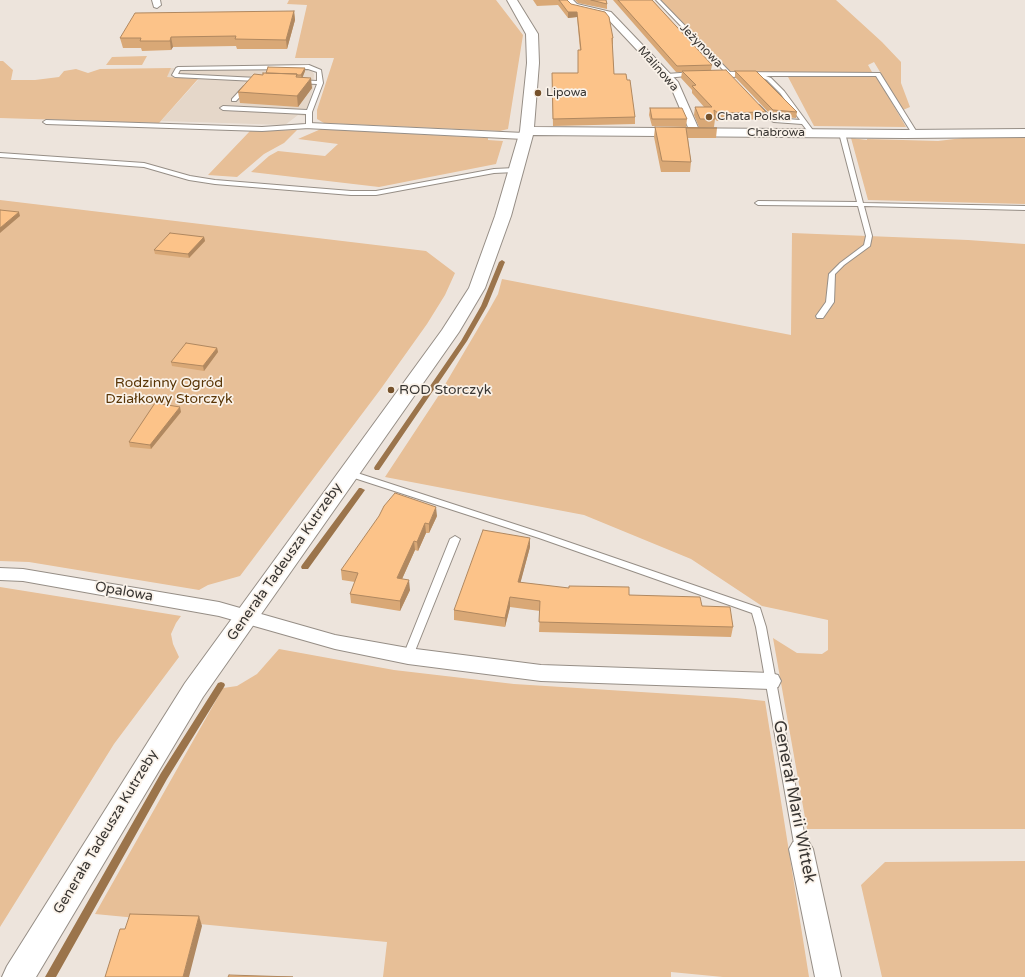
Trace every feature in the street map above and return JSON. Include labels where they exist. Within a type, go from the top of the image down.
[{"type":"street","points":[[309,126],[525,134],[531,89],[533,46],[532,34],[512,0]]},
{"type":"street","name":"Malinowa","points":[[568,0],[574,6],[609,10],[675,84],[695,132]]},
{"type":"street","name":"Chabrowa","points":[[525,134],[695,132],[915,134],[1025,133]]},
{"type":"street","name":"Generała Tadeusza Kutrzeby","points":[[18,977],[194,690],[450,332],[470,301],[489,259],[503,216],[525,134]]},
{"type":"street","name":"Opalowa","points":[[0,574],[23,575],[68,582],[219,609],[335,642],[408,656],[541,673],[771,681]]},
{"type":"street","name":"Generał Marii Wittek","points":[[801,849],[828,977]]},
{"type":"lane","name":"Jeżynowa","points":[[658,0],[733,79]]},
{"type":"lane","points":[[46,122],[262,129],[309,126],[309,112],[320,83],[320,76],[318,71],[309,67],[178,69],[175,75],[320,83]]},
{"type":"lane","points":[[710,73],[878,74],[915,134]]},
{"type":"lane","points":[[758,73],[769,78],[782,92],[812,133]]},
{"type":"lane","points":[[667,76],[702,74]]},
{"type":"lane","points":[[234,100],[252,79]]},
{"type":"lane","points":[[753,101],[769,118],[774,120],[804,122]]},
{"type":"lane","points":[[223,108],[309,112]]},
{"type":"lane","points":[[820,316],[830,302],[832,274],[842,264],[867,246],[869,236],[842,133]]},
{"type":"lane","points":[[0,156],[144,165],[189,178],[215,182],[351,193],[376,193],[494,171],[515,170]]},
{"type":"lane","points":[[758,203],[1025,208]]},
{"type":"lane","name":"Generał Marii Wittek","points":[[348,473],[542,536],[756,611],[761,627],[801,849]]},
{"type":"lane","points":[[408,656],[455,539]]},
{"type":"shaded area","points":[[247,66],[246,70],[302,69],[312,71],[314,74],[313,88],[306,116],[298,115],[285,125],[161,121],[198,80],[166,77],[171,68]]},
{"type":"green space","points":[[289,0],[496,0],[523,35],[508,129],[500,131],[324,123],[317,119],[317,110],[334,58],[295,58],[307,5],[287,4]]},
{"type":"green space","points":[[661,0],[836,0],[882,42],[901,62],[901,83],[910,107],[903,110],[874,62],[868,65],[872,72],[734,72],[727,70]]},
{"type":"green space","points":[[147,56],[142,65],[106,65],[112,57]]},
{"type":"green space","points":[[0,61],[3,61],[13,70],[11,80],[35,80],[59,77],[64,71],[76,69],[88,73],[100,69],[171,68],[167,77],[198,79],[159,123],[0,118]]},
{"type":"green space","points":[[787,75],[876,75],[906,127],[814,126]]},
{"type":"green space","points":[[321,129],[488,138],[488,140],[503,141],[496,164],[379,187],[251,172],[269,156],[278,151],[325,156],[338,144],[298,139]]},
{"type":"green space","points":[[297,130],[284,143],[264,154],[237,177],[208,175],[250,131]]},
{"type":"green space","points":[[851,138],[867,140],[938,141],[963,138],[1025,138],[1025,204],[868,200]]},
{"type":"green space","name":"Rodzinny Ogród Działkowy Storczyk","points":[[0,200],[426,251],[455,273],[445,295],[427,324],[380,390],[240,576],[208,585],[199,590],[29,562],[0,561]]},
{"type":"green space","points":[[792,233],[968,240],[1025,244],[1025,829],[807,829],[773,638],[797,653],[822,654],[828,650],[828,620],[762,606],[691,559],[584,515],[385,477],[437,398],[489,310],[498,294],[502,279],[791,335]]},
{"type":"green space","points":[[0,587],[181,616],[171,634],[173,644],[179,657],[114,744],[0,927]]},
{"type":"green space","points":[[279,649],[394,670],[514,684],[765,701],[809,977],[723,977],[671,972],[671,977],[383,977],[387,942],[95,914],[223,688],[237,686],[257,674]]},
{"type":"green space","points":[[1025,861],[1025,977],[882,977],[861,885],[885,862]]},
{"type":"building","points":[[559,0],[567,0],[571,4],[605,12],[609,17],[613,38],[614,74],[626,74],[627,80],[630,80],[635,117],[553,119],[552,73],[578,73],[578,50],[581,50],[577,12],[568,12]]},
{"type":"building","points":[[591,0],[606,0],[607,4]]},
{"type":"building","points":[[618,0],[652,0],[712,65],[677,66]]},
{"type":"building","points":[[294,11],[286,40],[235,39],[236,36],[171,37],[170,41],[140,41],[141,38],[120,38],[135,13]]},
{"type":"building","points":[[268,67],[305,68],[301,75],[297,75],[266,73]]},
{"type":"building","points":[[726,70],[766,112],[718,113],[714,110],[715,119],[700,119],[695,107],[712,107],[692,86],[696,85],[682,71]]},
{"type":"building","points":[[735,71],[756,71],[797,112],[773,110]]},
{"type":"building","points":[[263,73],[297,74],[296,77],[311,78],[297,96],[238,92],[254,74],[263,75]]},
{"type":"building","points":[[650,108],[682,108],[687,119],[652,119]]},
{"type":"building","points":[[655,127],[717,128],[686,128],[691,162],[662,161]]},
{"type":"building","points":[[0,210],[19,212],[0,228]]},
{"type":"building","points":[[170,233],[204,237],[188,254],[154,250]]},
{"type":"building","points":[[186,343],[217,348],[203,366],[171,362]]},
{"type":"building","points":[[155,403],[180,407],[150,445],[129,442]]},
{"type":"building","points":[[395,493],[436,507],[429,524],[425,523],[417,542],[414,541],[397,578],[409,580],[400,601],[350,594],[358,573],[341,570],[379,516],[384,506]]},
{"type":"building","points":[[483,530],[530,538],[518,582],[569,588],[569,586],[629,587],[629,595],[700,597],[702,606],[730,607],[733,627],[539,622],[540,601],[510,597],[505,618],[454,610]]},
{"type":"building","points":[[130,914],[199,916],[183,977],[105,977],[120,929],[125,929]]},
{"type":"building","points":[[229,975],[293,977],[228,977]]},
{"type":"waterway","points":[[377,468],[464,341],[484,306],[502,262]]},
{"type":"waterway","points":[[305,567],[361,490]]},
{"type":"waterway","points":[[50,977],[164,776],[221,685]]},
{"type":"place","name":"Lipowa","points":[[538,93]]},
{"type":"place","name":"Chata Polska","points":[[709,117]]},
{"type":"place","name":"ROD Storczyk","points":[[391,390]]}]
